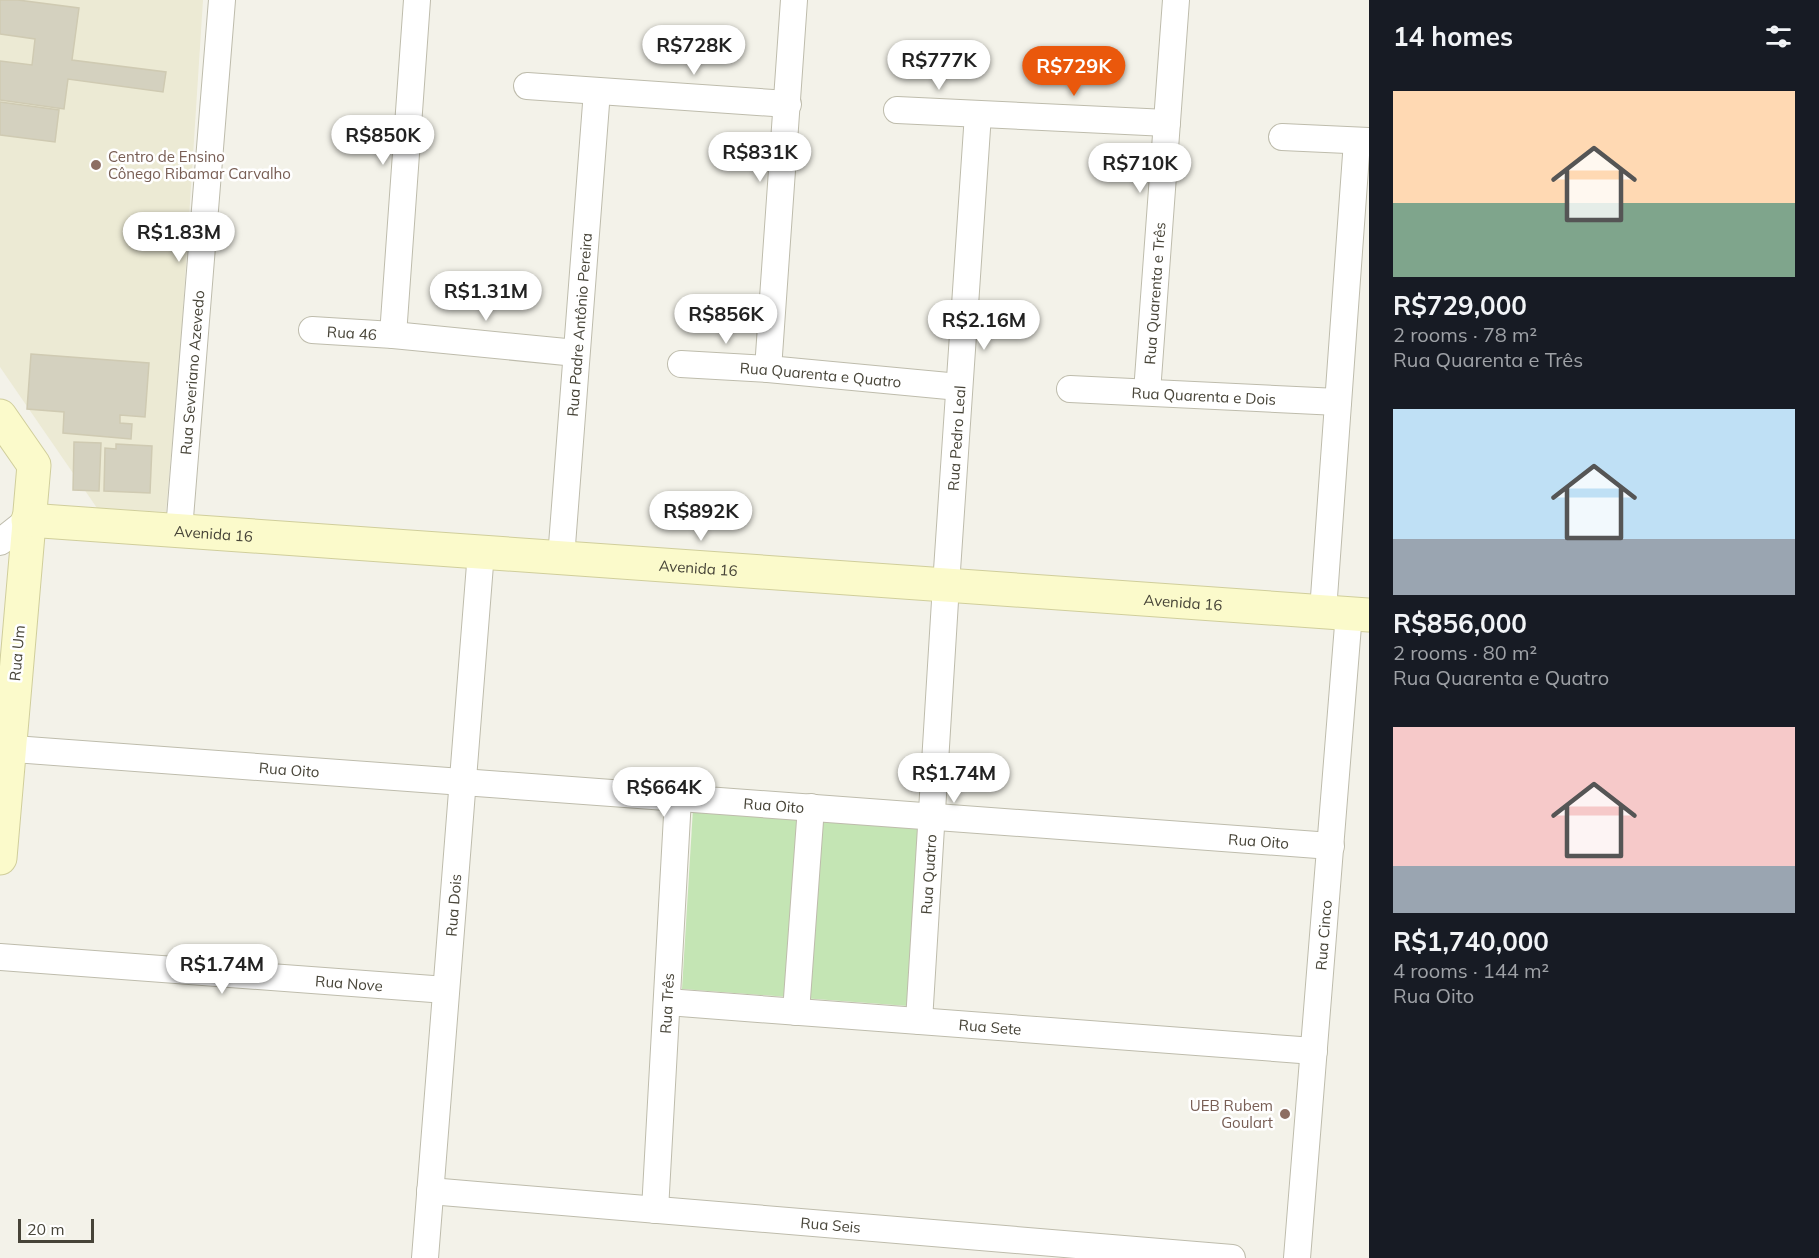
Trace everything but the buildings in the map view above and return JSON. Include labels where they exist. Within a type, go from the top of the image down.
[{"type":"street","name":"Rua Severiano Azevedo","points":[[179,530],[222,0]]},
{"type":"street","points":[[393,335],[417,0]]},
{"type":"street","points":[[768,369],[794,0]]},
{"type":"street","name":"Rua Quarenta e Três","points":[[1147,392],[1176,0]]},
{"type":"street","points":[[527,86],[788,104]]},
{"type":"street","name":"Rua Padre Antônio Pereira","points":[[561,558],[597,91]]},
{"type":"street","points":[[897,110],[1167,123]]},
{"type":"street","name":"Rua Pedro Leal","points":[[946,585],[978,114]]},
{"type":"street","points":[[1282,137],[1363,141],[1338,402],[1347,613]]},
{"type":"street","name":"Rua 46","points":[[312,330],[576,352]]},
{"type":"street","name":"Rua Quarenta e Quatro","points":[[681,364],[768,369],[959,387]]},
{"type":"street","name":"Rua Quarenta e Dois","points":[[1070,389],[1338,402]]},
{"type":"street","name":"Rua Um","points":[[0,416],[34,465],[5,748],[0,858]]},
{"type":"street","name":"Avenida 16","points":[[28,520],[1347,613]]},
{"type":"street","points":[[0,542],[28,520]]},
{"type":"street","name":"Rua Dois","points":[[425,1258],[481,552]]},
{"type":"street","name":"Rua Quatro","points":[[919,1021],[946,585]]},
{"type":"street","name":"Rua Cinco","points":[[1297,1258],[1331,846],[1347,613]]},
{"type":"street","name":"Rua Oito","points":[[5,748],[1331,846]]},
{"type":"street","name":"Rua Três","points":[[655,1210],[678,798]]},
{"type":"street","points":[[796,1012],[811,807]]},
{"type":"street","name":"Rua Nove","points":[[0,957],[446,990]]},
{"type":"street","name":"Rua Sete","points":[[666,1002],[1314,1051]]},
{"type":"street","name":"Rua Seis","points":[[430,1191],[655,1210],[977,1247],[1232,1258]]},
{"type":"shaded area","name":"Centro de Ensino Cônego Ribamar Carvalho","points":[[0,0],[203,0],[181,342],[166,512],[97,508],[0,367]]},
{"type":"green space","points":[[693,809],[920,825],[908,1006],[682,989]]},
{"type":"place","name":"Centro de Ensino Cônego Ribamar Carvalho","points":[[96,165]]},
{"type":"place","name":"UEB Rubem Goulart","points":[[1285,1114]]}]
